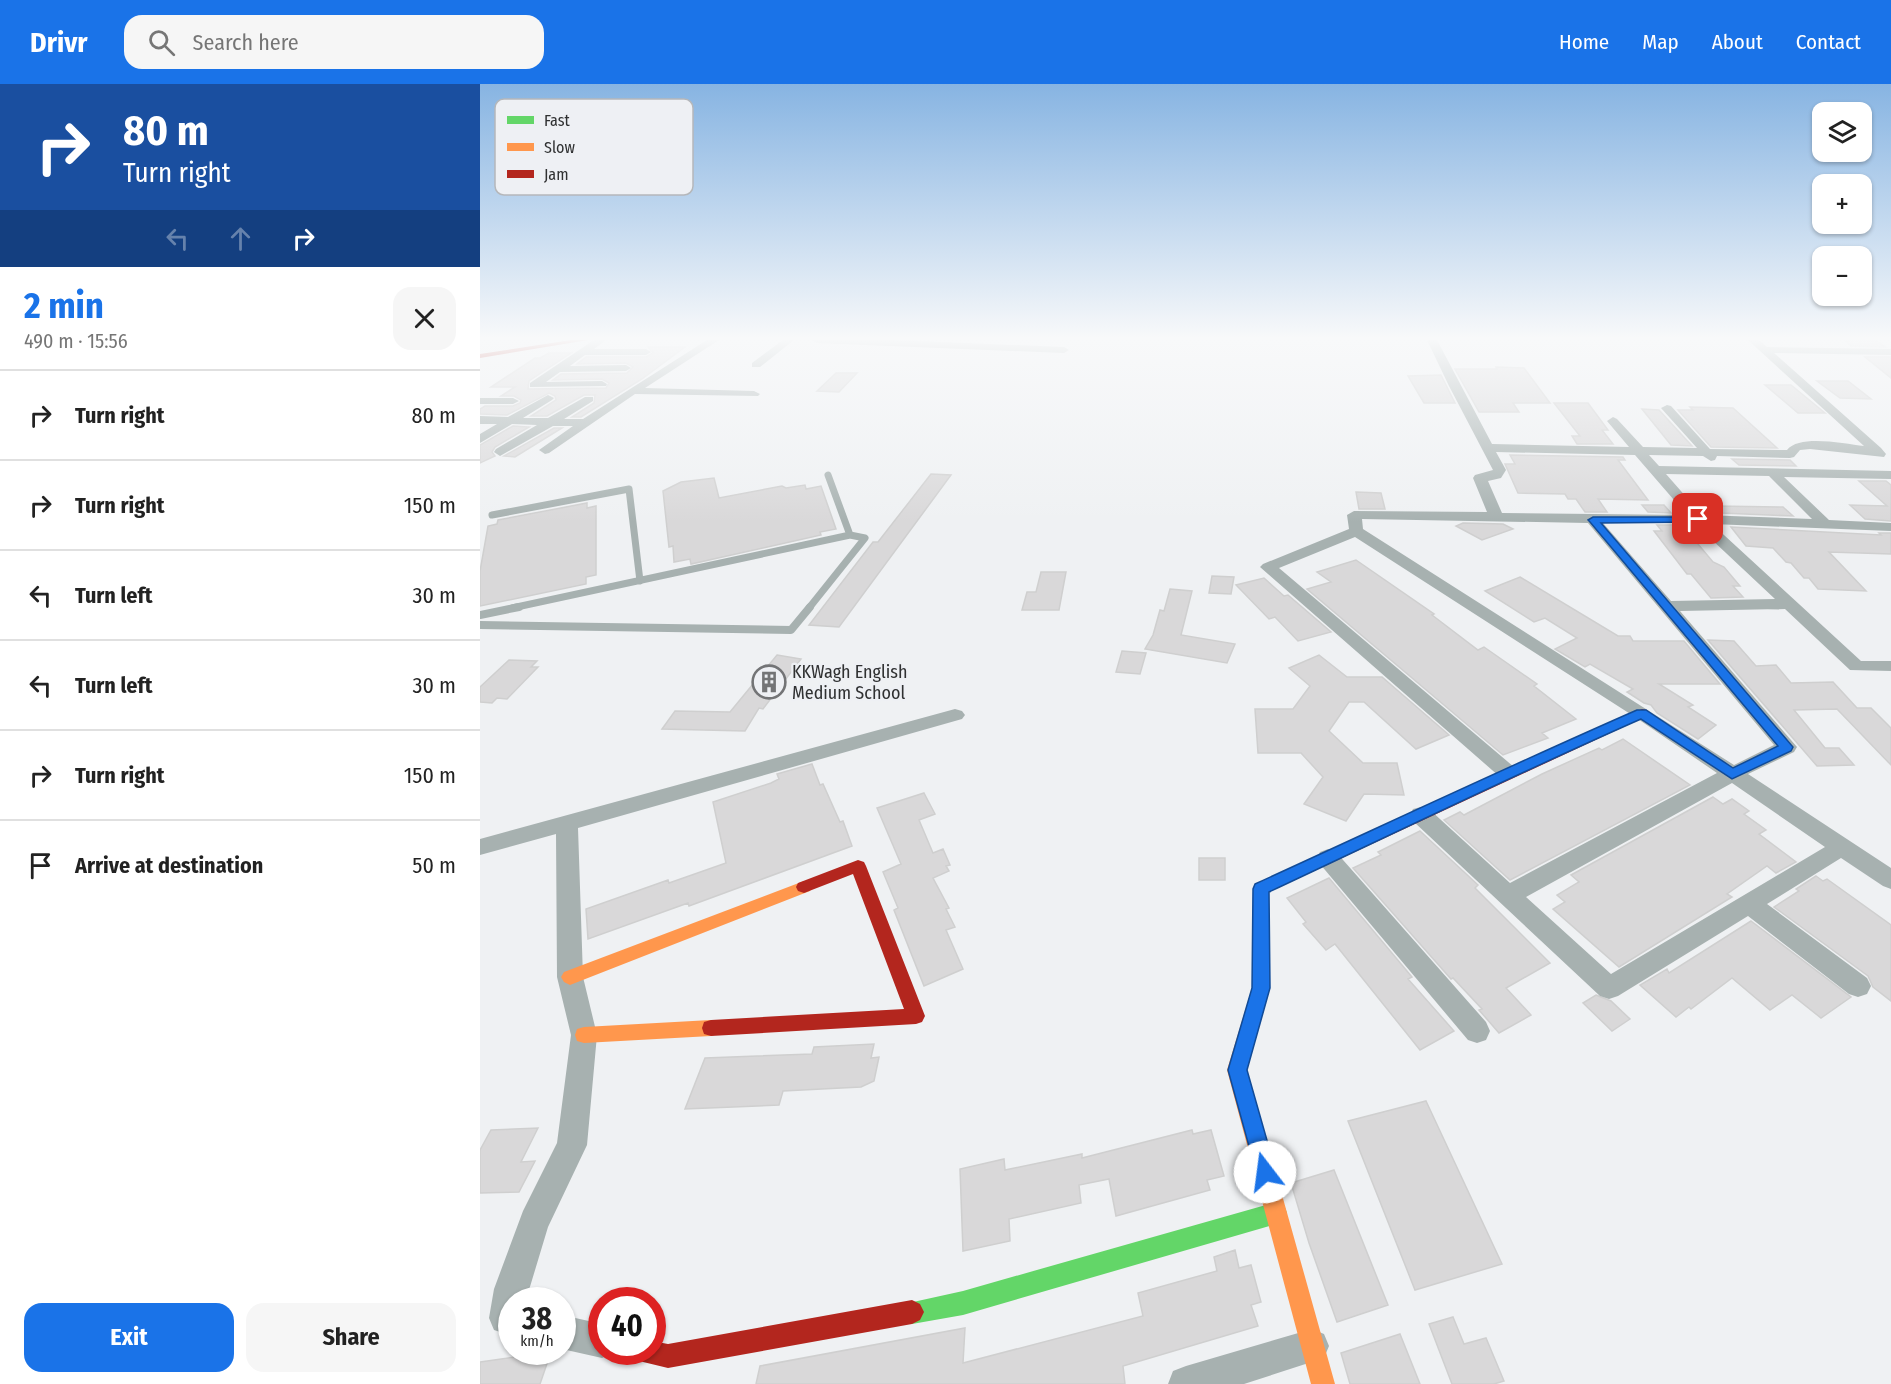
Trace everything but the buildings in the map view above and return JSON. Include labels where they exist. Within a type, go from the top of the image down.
[{"type":"street","points":[[480,401],[513,401]]},
{"type":"street","points":[[480,439],[544,401]]},
{"type":"street","points":[[500,452],[586,401]]},
{"type":"street","points":[[545,450],[618,401]]},
{"type":"street","points":[[1462,401],[1500,470],[1496,475],[1480,478],[1496,516]]},
{"type":"street","points":[[1822,401],[1891,463]]},
{"type":"street","points":[[1667,408],[1725,471]]},
{"type":"street","points":[[480,420],[585,423]]},
{"type":"street","points":[[1613,421],[1698,519],[1856,666],[1891,666]]},
{"type":"street","points":[[1488,448],[1790,454],[1796,447],[1810,445],[1877,451]]},
{"type":"street","points":[[1655,470],[1891,475]]},
{"type":"street","points":[[1773,472],[1825,524]]},
{"type":"street","points":[[1356,531],[1354,514],[1593,520],[1698,519],[1891,527]]},
{"type":"street","points":[[1509,895],[1786,747],[1669,606],[1593,520]]},
{"type":"street","points":[[1356,531],[1642,713],[1891,880]]},
{"type":"street","points":[[1356,531],[1268,567],[1507,772]]},
{"type":"street","points":[[1669,606],[1787,604]]},
{"type":"street","points":[[1323,1384],[1237,1070],[1261,988],[1261,889],[1421,815],[1507,772],[1642,713]]},
{"type":"street","points":[[480,847],[955,715]]},
{"type":"street","points":[[1421,815],[1609,988],[1842,847]]},
{"type":"street","points":[[513,1287],[534,1222],[572,1145],[584,1035],[570,977],[567,823]]},
{"type":"street","points":[[1328,858],[1477,1030]]},
{"type":"street","points":[[570,977],[858,866],[915,1016],[584,1035]]},
{"type":"street","points":[[1749,903],[1857,986]]},
{"type":"street","points":[[666,1356],[963,1303],[1276,1213]]},
{"type":"street","points":[[1186,1384],[1312,1346]]},
{"type":"lane","points":[[828,475],[850,535]]},
{"type":"lane","points":[[492,515],[629,489],[640,581]]},
{"type":"lane","points":[[480,615],[850,535],[865,538],[791,630],[480,625]]},
{"type":"traffic: fast","points":[[912,1312],[963,1303],[1276,1213]]},
{"type":"traffic: slow","points":[[570,977],[804,887]]},
{"type":"traffic: slow","points":[[1261,933],[1261,988],[1237,1070],[1323,1384]]},
{"type":"traffic: slow","points":[[584,1035],[711,1028]]},
{"type":"traffic: jam","points":[[1261,933],[1261,889],[1642,713]]},
{"type":"traffic: jam","points":[[711,1028],[916,1016],[858,866],[804,887]]},
{"type":"traffic: jam","points":[[666,1356],[912,1312]]},
{"type":"place","name":"KKWagh English Medium School","points":[[769,682]]},
{"type":"route","points":[[1265,1172],[1237,1070],[1261,988],[1261,889],[1421,815],[1507,772],[1642,713],[1732,774],[1786,747],[1669,606],[1593,520],[1698,519]]}]
